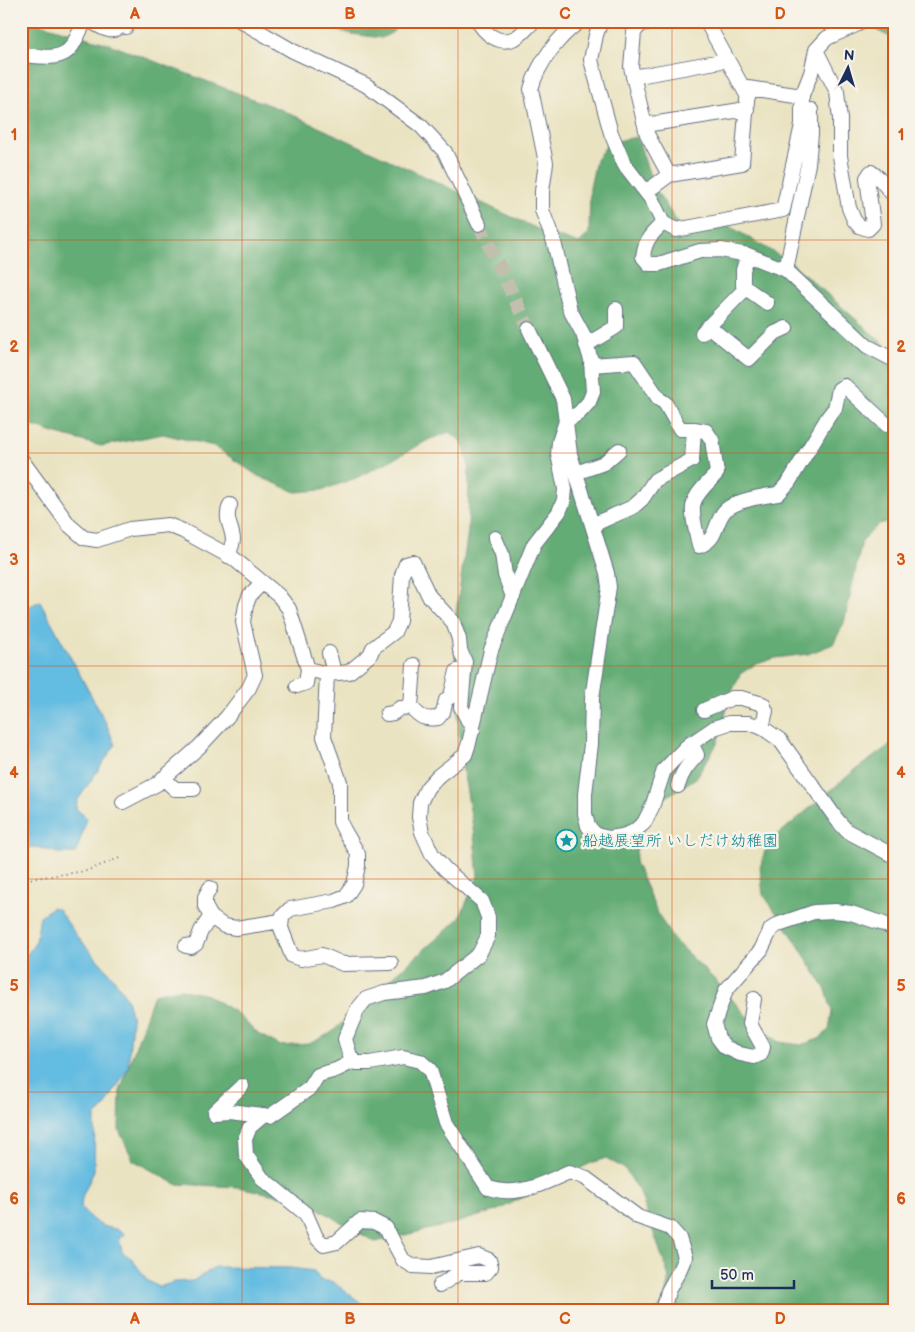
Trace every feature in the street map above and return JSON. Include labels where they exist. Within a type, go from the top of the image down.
[{"type":"street","points":[[21,55],[48,57],[63,54],[72,47],[85,21]]},
{"type":"street","points":[[90,21],[111,31],[117,30],[122,26],[126,28]]},
{"type":"street","points":[[241,21],[293,51],[366,85],[421,126],[445,152],[480,224]]},
{"type":"street","points":[[478,21],[483,30],[494,39],[508,41],[516,38],[534,21]]},
{"type":"street","points":[[580,21],[550,51],[534,78],[531,88],[546,163],[542,191],[542,210],[554,242],[570,310],[583,334],[591,365],[593,392],[589,402],[579,413],[566,421],[558,454],[565,489],[564,500],[559,512],[534,544],[491,650],[470,743],[465,756],[438,776],[427,788],[420,803],[419,817],[422,832],[432,854],[445,869],[482,901],[488,917],[488,936],[479,954],[445,980],[426,988],[384,993],[366,999],[357,1010],[345,1039],[350,1056],[356,1063],[370,1063],[404,1057],[420,1061],[430,1070],[446,1123],[488,1188],[504,1191],[520,1190],[550,1181],[568,1172],[584,1177],[638,1217],[670,1228],[679,1238],[685,1256],[668,1291],[663,1311]]},
{"type":"street","points":[[601,21],[591,60],[611,133],[624,164],[652,200],[663,223],[676,230],[783,210],[802,125],[802,96],[816,50],[827,38],[858,24],[860,21]]},
{"type":"street","points":[[655,21],[641,24],[634,32],[631,67],[647,134],[669,175]]},
{"type":"street","points":[[706,21],[747,103]]},
{"type":"street","points":[[816,50],[837,92],[840,119],[840,156],[849,208],[854,220],[859,226],[868,229],[873,224],[867,178],[870,172],[879,178],[894,196]]},
{"type":"street","points":[[633,77],[727,60]]},
{"type":"street","points":[[786,270],[808,164],[812,134],[810,74]]},
{"type":"street","points":[[646,192],[669,175],[742,163],[748,88],[802,96]]},
{"type":"street","points":[[645,125],[747,103]]},
{"type":"street","points":[[663,223],[644,245],[643,257],[649,264],[659,264],[700,251],[721,250],[748,255],[786,270],[867,346],[894,360]]},
{"type":"street","points":[[748,255],[743,270],[744,286],[767,303]]},
{"type":"street","points":[[746,288],[705,330],[749,359],[775,333],[786,328]]},
{"type":"street","points":[[586,345],[616,327],[616,309]]},
{"type":"street","points":[[529,329],[563,399],[570,454],[607,573],[609,587],[592,698],[591,744],[584,814],[588,826],[596,835],[609,838],[633,832],[644,823],[652,807],[664,770],[686,747],[714,728],[729,723],[749,723],[762,728],[780,740],[847,831],[894,856]]},
{"type":"street","points":[[591,365],[634,362],[659,399],[665,403],[680,429],[706,431],[712,440],[717,474],[701,490],[694,501],[693,513],[698,546],[706,543],[715,534],[724,511],[736,503],[778,494],[789,482],[828,416],[835,408],[839,390],[846,386],[887,426]]},
{"type":"street","points":[[592,525],[633,506],[642,499],[655,480],[692,460],[694,429]]},
{"type":"street","points":[[576,473],[604,464],[619,450]]},
{"type":"street","points":[[21,459],[69,525],[84,538],[97,540],[130,529],[168,525],[233,558],[279,596],[289,609],[308,669],[306,683],[297,686]]},
{"type":"street","points":[[228,556],[233,540],[227,517],[230,505]]},
{"type":"street","points":[[495,538],[502,554],[505,575],[513,597]]},
{"type":"street","points":[[308,669],[330,673],[349,672],[370,655],[373,648],[394,632],[399,621],[402,575],[406,564],[413,562],[429,596],[453,622],[459,639],[460,650],[466,662],[461,706],[473,730]]},
{"type":"street","points":[[124,802],[157,784],[199,747],[227,717],[248,688],[255,675],[243,622],[250,595],[262,583]]},
{"type":"street","points":[[329,652],[330,673],[324,737],[340,782],[340,822],[358,854],[358,866],[354,884],[346,896],[334,901],[290,909],[282,917],[281,928],[292,956],[301,959],[322,956],[343,964],[391,963]]},
{"type":"street","points":[[414,666],[411,707],[419,716],[429,719],[438,718],[443,712],[446,700],[451,696],[457,672],[464,672]]},
{"type":"street","points":[[704,710],[732,698],[741,698],[763,704],[766,711],[762,728]]},
{"type":"street","points":[[387,714],[393,713],[400,708],[411,707]]},
{"type":"street","points":[[678,786],[683,771],[697,756],[691,743]]},
{"type":"street","points":[[163,778],[176,789],[194,790]]},
{"type":"street","points":[[210,888],[205,897],[204,906],[211,916],[224,926],[236,928],[281,921]]},
{"type":"street","points":[[754,1000],[750,1024],[763,1046],[761,1054],[754,1057],[740,1054],[725,1047],[718,1038],[714,1024],[726,990],[761,950],[771,929],[779,924],[814,912],[835,911],[851,913],[894,929]]},
{"type":"street","points":[[186,946],[191,947],[196,944],[201,931],[211,916]]},
{"type":"street","points":[[242,1086],[214,1112],[228,1111],[270,1116],[310,1088],[318,1075],[336,1070],[354,1061]]},
{"type":"street","points":[[264,1115],[250,1127],[245,1139],[246,1155],[262,1178],[306,1214],[316,1237],[324,1245],[337,1242],[360,1221],[374,1222],[386,1228],[403,1260],[413,1266],[430,1267],[479,1256],[488,1260],[490,1267],[486,1273],[459,1273],[440,1285]]},
{"type":"path","points":[[21,880],[86,871],[122,857]]},
{"type":"green space","points":[[21,21],[30,21],[109,44],[282,110],[542,231],[579,244],[589,233],[590,188],[596,160],[608,143],[637,137],[653,185],[678,224],[726,224],[793,264],[894,353],[894,520],[879,524],[862,541],[844,623],[833,644],[808,654],[775,658],[754,665],[740,674],[731,694],[717,744],[696,778],[658,802],[648,816],[637,846],[635,862],[656,910],[672,938],[714,979],[752,1022],[779,1042],[801,1045],[819,1039],[829,1030],[832,1011],[826,990],[795,940],[763,894],[760,868],[767,844],[854,771],[894,742],[894,1311],[656,1311],[664,1302],[669,1277],[640,1193],[625,1169],[606,1158],[591,1163],[498,1210],[456,1223],[375,1242],[305,1201],[238,1187],[176,1184],[133,1160],[119,1130],[120,1091],[154,994],[180,989],[207,995],[235,1012],[258,1034],[281,1046],[309,1044],[331,1033],[459,919],[478,876],[473,827],[461,758],[454,626],[468,531],[469,466],[462,442],[450,432],[430,439],[356,478],[322,490],[296,492],[258,476],[214,446],[163,434],[101,446],[21,422]]},
{"type":"green space","points":[[309,21],[398,22],[393,32],[382,38],[352,34]]},
{"type":"green space","points":[[866,21],[894,21],[894,39],[878,31]]},
{"type":"water","points":[[40,601],[106,723],[115,745],[77,801],[76,809],[87,818],[76,853],[58,853],[37,847],[21,848],[21,611]]},
{"type":"water","points":[[53,907],[58,909],[76,935],[113,977],[127,999],[132,1019],[128,1068],[104,1108],[95,1116],[94,1171],[82,1197],[81,1207],[98,1223],[119,1230],[125,1235],[119,1238],[122,1252],[131,1258],[148,1281],[159,1287],[175,1282],[193,1281],[215,1267],[290,1268],[314,1271],[320,1280],[333,1282],[372,1311],[21,1311],[21,963],[36,942],[40,916]]},
{"type":"tunnel","points":[[479,224],[529,329]]},
{"type":"place","name":"船越展望所 いしだけ幼稚園","points":[[566,840]]}]
